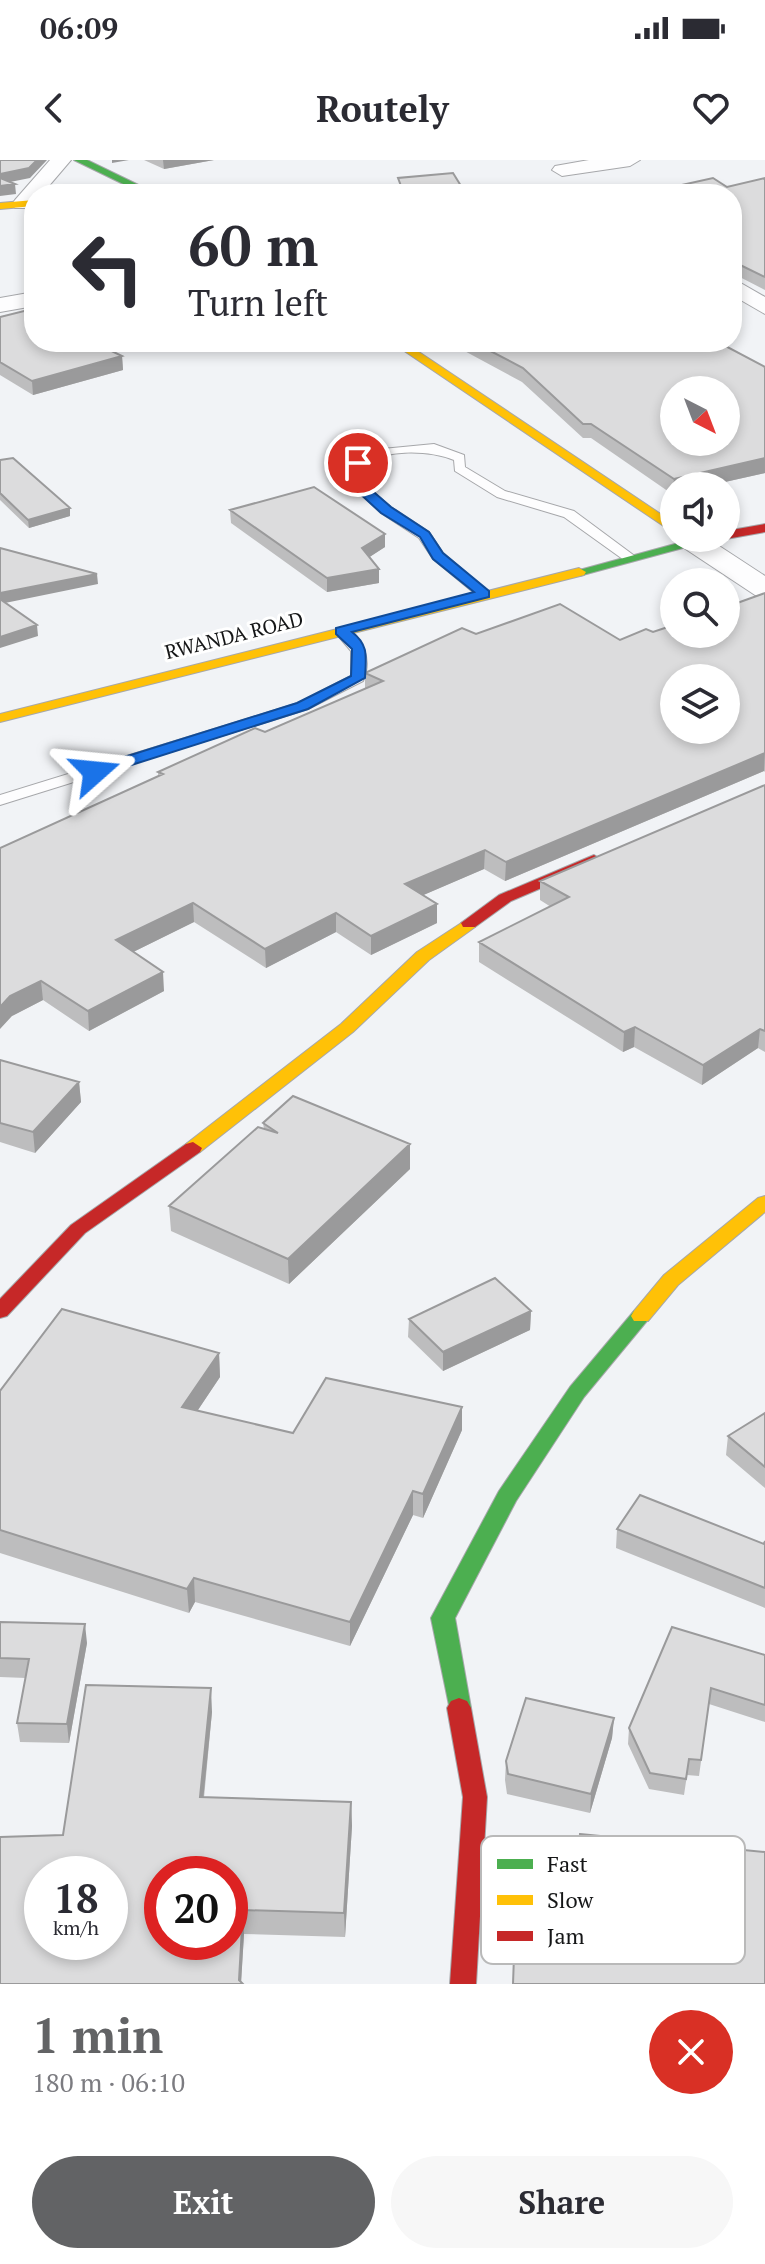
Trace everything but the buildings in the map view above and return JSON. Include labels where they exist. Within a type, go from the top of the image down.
[{"type":"main road","points":[[79,160],[126,184]]},
{"type":"main road","points":[[0,206],[24,203]]},
{"type":"main road","points":[[412,352],[660,516]]},
{"type":"main road","points":[[740,532],[765,528]]},
{"type":"main road","name":"RWANDA ROAD","points":[[0,718],[660,547]]},
{"type":"main road","points":[[0,1311],[78,1229],[238,1115],[347,1028],[423,956],[505,898],[606,854]]},
{"type":"main road","points":[[463,1984],[475,1797],[443,1618],[507,1497],[577,1392],[671,1280],[765,1202]]},
{"type":"street","points":[[43,184],[61,160]]},
{"type":"street","points":[[573,184],[555,168],[630,160]]},
{"type":"street","points":[[742,292],[765,307]]},
{"type":"street","points":[[0,305],[24,301]]},
{"type":"street","points":[[713,552],[765,589]]},
{"type":"lane","points":[[484,594],[438,556],[424,535],[386,510],[361,488],[358,463],[372,454],[434,448],[460,458],[459,468],[501,494],[569,514],[629,557]]},
{"type":"lane","points":[[0,800],[303,706],[358,678],[360,649],[341,631]]},
{"type":"traffic: fast","points":[[79,160],[131,184]]},
{"type":"traffic: fast","points":[[579,572],[660,551]]},
{"type":"traffic: fast","points":[[459,1708],[443,1618],[507,1497],[577,1392],[641,1316]]},
{"type":"traffic: slow","points":[[0,206],[24,204]]},
{"type":"traffic: slow","points":[[412,352],[660,520]]},
{"type":"traffic: slow","points":[[0,718],[579,572]]},
{"type":"traffic: slow","points":[[193,1148],[347,1028],[423,956],[469,923]]},
{"type":"traffic: slow","points":[[641,1316],[671,1280],[765,1202]]},
{"type":"traffic: jam","points":[[740,532],[765,528]]},
{"type":"traffic: jam","points":[[469,923],[505,898],[594,860]]},
{"type":"traffic: jam","points":[[0,1311],[78,1229],[193,1148]]},
{"type":"traffic: jam","points":[[459,1708],[475,1797],[463,1984]]},
{"type":"route","points":[[95,772],[303,706],[358,678],[360,649],[341,631],[484,594],[438,556],[424,535],[386,510],[361,488],[358,463]]}]
